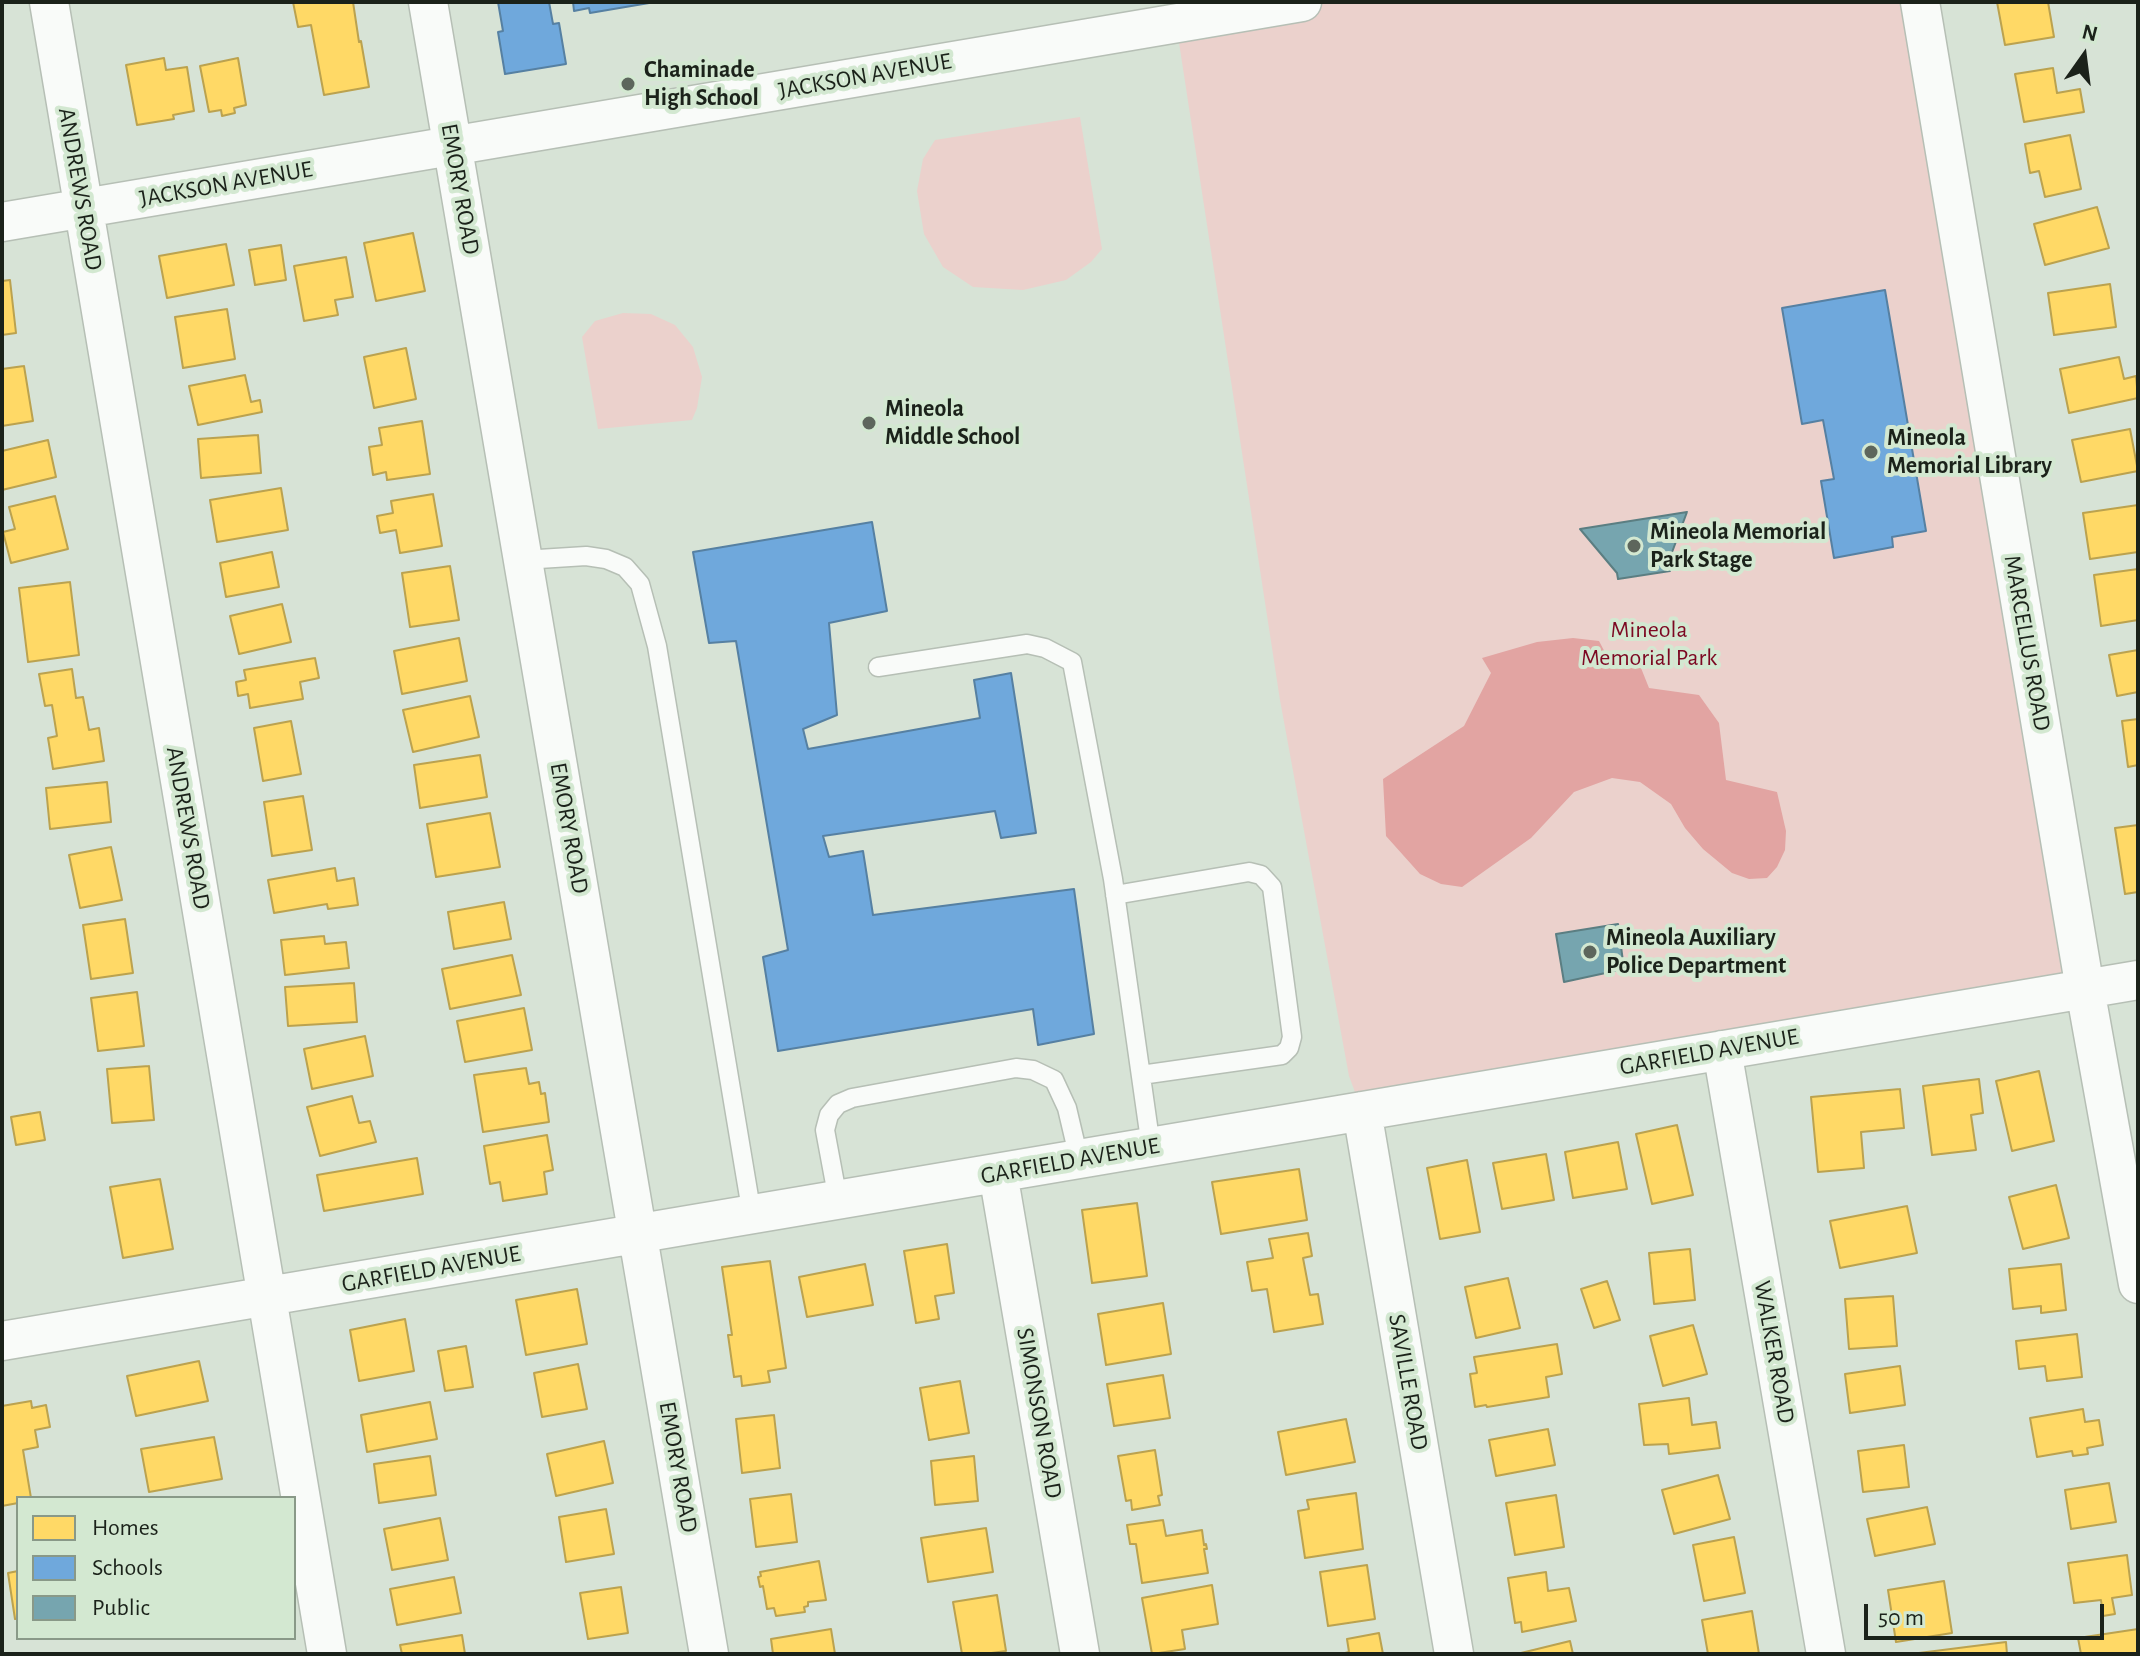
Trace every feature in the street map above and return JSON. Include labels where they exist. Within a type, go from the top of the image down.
[{"type":"street","name":"ANDREWS ROAD","points":[[49,2],[327,1654]]},
{"type":"street","name":"EMORY ROAD","points":[[428,2],[709,1654]]},
{"type":"street","name":"JACKSON AVENUE","points":[[2,222],[452,146],[1175,13],[1302,2]]},
{"type":"street","name":"MARCELLUS ROAD","points":[[1920,2],[2085,989],[2138,1284]]},
{"type":"street","name":"GARFIELD AVENUE","points":[[2,1341],[2138,980]]},
{"type":"street","name":"WALKER ROAD","points":[[1722,1050],[1826,1654]]},
{"type":"street","name":"SAVILLE ROAD","points":[[1362,1111],[1454,1654]]},
{"type":"street","name":"SIMONSON ROAD","points":[[998,1173],[1080,1654]]},
{"type":"lane","points":[[523,560],[586,556],[606,559],[625,567],[640,584],[657,646],[752,1215]]},
{"type":"lane","points":[[878,667],[1027,644],[1045,648],[1072,662],[1115,895],[1151,1147]]},
{"type":"lane","points":[[1115,895],[1249,872],[1261,875],[1272,887],[1292,1037],[1289,1048],[1282,1055],[1141,1075]]},
{"type":"lane","points":[[838,1200],[825,1130],[829,1115],[838,1104],[852,1098],[1016,1068],[1033,1070],[1054,1080],[1067,1108],[1079,1159]]},
{"type":"green space","name":"Mineola Memorial Park","points":[[1302,2],[1919,2],[2085,989],[1362,1111],[1349,1076],[1280,700],[1176,23]]},
{"type":"green space","points":[[1080,117],[1102,249],[1091,262],[1066,280],[1023,290],[973,287],[943,267],[924,234],[917,191],[923,159],[935,140]]},
{"type":"green space","points":[[623,313],[651,314],[675,325],[693,347],[702,377],[692,420],[598,429],[582,337],[595,321]]},
{"type":"shaded area","points":[[1573,638],[1599,641],[1609,660],[1639,663],[1649,688],[1699,695],[1719,723],[1726,780],[1777,792],[1786,831],[1785,850],[1777,867],[1767,878],[1749,879],[1732,873],[1703,849],[1685,828],[1671,804],[1640,782],[1612,778],[1574,792],[1531,838],[1462,887],[1441,884],[1420,874],[1386,836],[1383,779],[1464,726],[1491,673],[1482,658],[1537,642]]},
{"type":"building: Homes","points":[[293,2],[353,2],[369,87],[324,95],[311,25],[298,27]]},
{"type":"building: Homes","points":[[1997,2],[2048,2],[2054,37],[2005,45]]},
{"type":"building: Homes","points":[[164,58],[166,70],[187,67],[194,111],[173,115],[174,119],[137,125],[126,65]]},
{"type":"building: Homes","points":[[238,58],[246,105],[234,108],[235,113],[222,116],[221,110],[209,112],[200,66]]},
{"type":"building: Homes","points":[[2053,68],[2057,93],[2080,89],[2084,112],[2024,122],[2015,74]]},
{"type":"building: Homes","points":[[2070,135],[2081,189],[2045,197],[2039,171],[2030,173],[2025,144]]},
{"type":"building: Homes","points":[[2097,207],[2109,248],[2045,265],[2034,224]]},
{"type":"building: Homes","points":[[413,233],[425,291],[376,301],[364,243]]},
{"type":"building: Homes","points":[[226,244],[234,285],[167,298],[159,256]]},
{"type":"building: Homes","points":[[281,245],[286,280],[255,285],[249,250]]},
{"type":"building: Homes","points":[[346,257],[353,297],[335,300],[338,315],[304,321],[294,266]]},
{"type":"building: Homes","points":[[10,280],[16,333],[2,335],[2,281]]},
{"type":"building: Homes","points":[[2110,284],[2116,327],[2054,335],[2048,293]]},
{"type":"building: Homes","points":[[227,309],[235,359],[183,368],[175,317]]},
{"type":"building: Homes","points":[[406,348],[416,399],[374,408],[364,357]]},
{"type":"building: Homes","points":[[2119,357],[2124,379],[2136,376],[2138,398],[2069,413],[2060,369]]},
{"type":"building: Homes","points":[[24,366],[33,421],[2,426],[2,369]]},
{"type":"building: Homes","points":[[245,375],[251,402],[260,400],[262,412],[198,425],[189,386]]},
{"type":"building: Homes","points":[[422,421],[430,474],[387,480],[386,472],[373,475],[369,447],[382,445],[379,428]]},
{"type":"building: Homes","points":[[2130,429],[2138,471],[2081,482],[2072,440]]},
{"type":"building: Homes","points":[[258,435],[261,473],[201,478],[198,439]]},
{"type":"building: Homes","points":[[48,440],[56,477],[2,490],[2,451]]},
{"type":"building: Homes","points":[[281,488],[288,530],[217,542],[210,500]]},
{"type":"building: Homes","points":[[433,494],[442,546],[400,553],[396,530],[380,533],[377,516],[393,513],[391,501]]},
{"type":"building: Homes","points":[[55,496],[68,549],[11,563],[3,532],[15,529],[9,507]]},
{"type":"building: Homes","points":[[2138,505],[2138,552],[2090,559],[2083,513]]},
{"type":"building: Homes","points":[[272,552],[279,587],[226,597],[220,563]]},
{"type":"building: Homes","points":[[450,566],[459,620],[410,627],[402,573]]},
{"type":"building: Homes","points":[[2138,569],[2138,620],[2101,626],[2094,575]]},
{"type":"building: Homes","points":[[70,582],[79,655],[28,662],[19,588]]},
{"type":"building: Homes","points":[[282,604],[291,642],[239,654],[230,616]]},
{"type":"building: Homes","points":[[459,638],[467,681],[402,694],[394,651]]},
{"type":"building: Homes","points":[[2138,650],[2138,692],[2117,696],[2109,655]]},
{"type":"building: Homes","points":[[315,658],[319,678],[300,682],[303,699],[250,708],[248,694],[238,696],[236,682],[246,680],[244,670]]},
{"type":"building: Homes","points":[[72,669],[76,698],[83,697],[89,730],[99,728],[104,761],[53,769],[48,738],[57,736],[52,705],[45,706],[39,674]]},
{"type":"building: Homes","points":[[470,696],[479,737],[413,752],[403,710]]},
{"type":"building: Homes","points":[[2138,719],[2138,765],[2128,767],[2122,721]]},
{"type":"building: Homes","points":[[291,721],[301,774],[263,781],[254,728]]},
{"type":"building: Homes","points":[[480,755],[487,797],[420,808],[414,765]]},
{"type":"building: Homes","points":[[107,782],[111,822],[50,829],[46,788]]},
{"type":"building: Homes","points":[[303,796],[312,850],[272,856],[264,802]]},
{"type":"building: Homes","points":[[490,813],[500,867],[436,877],[427,824]]},
{"type":"building: Homes","points":[[2138,825],[2138,892],[2125,894],[2115,828]]},
{"type":"building: Homes","points":[[111,847],[122,900],[80,908],[69,855]]},
{"type":"building: Homes","points":[[335,868],[337,881],[354,878],[358,905],[328,909],[327,904],[274,913],[268,880]]},
{"type":"building: Homes","points":[[504,902],[511,939],[454,949],[448,912]]},
{"type":"building: Homes","points":[[125,919],[133,973],[91,979],[83,925]]},
{"type":"building: Homes","points":[[324,936],[325,944],[346,942],[349,968],[285,975],[281,940]]},
{"type":"building: Homes","points":[[512,955],[521,995],[450,1009],[442,969]]},
{"type":"building: Homes","points":[[354,983],[357,1022],[288,1026],[285,987]]},
{"type":"building: Homes","points":[[137,992],[144,1046],[98,1051],[91,998]]},
{"type":"building: Homes","points":[[524,1008],[532,1050],[465,1062],[457,1021]]},
{"type":"building: Homes","points":[[365,1036],[373,1076],[312,1089],[304,1049]]},
{"type":"building: Homes","points":[[149,1066],[154,1120],[112,1123],[107,1069]]},
{"type":"building: Homes","points":[[526,1068],[529,1084],[539,1082],[541,1094],[545,1093],[549,1122],[483,1132],[474,1075]]},
{"type":"building: Homes","points":[[2039,1071],[2054,1141],[2012,1151],[1996,1081]]},
{"type":"building: Homes","points":[[1979,1079],[1983,1113],[1971,1115],[1976,1150],[1932,1155],[1923,1086]]},
{"type":"building: Homes","points":[[1900,1089],[1904,1128],[1861,1132],[1864,1168],[1818,1172],[1811,1097]]},
{"type":"building: Homes","points":[[352,1096],[359,1123],[370,1121],[376,1142],[320,1156],[307,1107]]},
{"type":"building: Homes","points":[[40,1112],[45,1140],[16,1145],[11,1117]]},
{"type":"building: Homes","points":[[1677,1125],[1693,1195],[1652,1204],[1636,1134]]},
{"type":"building: Homes","points":[[547,1135],[553,1170],[544,1172],[547,1194],[503,1201],[500,1182],[490,1184],[484,1146]]},
{"type":"building: Homes","points":[[1618,1142],[1627,1189],[1573,1198],[1565,1152]]},
{"type":"building: Homes","points":[[1546,1154],[1554,1200],[1502,1209],[1493,1163]]},
{"type":"building: Homes","points":[[417,1158],[423,1194],[324,1211],[317,1175]]},
{"type":"building: Homes","points":[[1467,1160],[1480,1232],[1440,1239],[1427,1168]]},
{"type":"building: Homes","points":[[1299,1169],[1307,1220],[1221,1234],[1212,1182]]},
{"type":"building: Homes","points":[[160,1179],[173,1249],[123,1258],[110,1187]]},
{"type":"building: Homes","points":[[2056,1185],[2069,1238],[2023,1249],[2009,1197]]},
{"type":"building: Homes","points":[[1137,1203],[1147,1276],[1092,1283],[1082,1210]]},
{"type":"building: Homes","points":[[1907,1206],[1917,1253],[1840,1268],[1830,1221]]},
{"type":"building: Homes","points":[[1308,1233],[1312,1256],[1303,1258],[1310,1295],[1318,1294],[1323,1324],[1274,1332],[1267,1289],[1252,1291],[1247,1262],[1273,1258],[1269,1239]]},
{"type":"building: Homes","points":[[947,1244],[954,1293],[935,1296],[939,1319],[916,1323],[904,1251]]},
{"type":"building: Homes","points":[[1690,1249],[1695,1300],[1654,1304],[1649,1253]]},
{"type":"building: Homes","points":[[770,1261],[786,1368],[768,1371],[770,1382],[742,1386],[741,1376],[734,1377],[728,1335],[732,1335],[722,1267]]},
{"type":"building: Homes","points":[[865,1264],[873,1305],[807,1317],[799,1277]]},
{"type":"building: Homes","points":[[2061,1264],[2066,1310],[2041,1313],[2041,1306],[2013,1309],[2009,1269]]},
{"type":"building: Homes","points":[[1508,1278],[1520,1328],[1476,1338],[1465,1287]]},
{"type":"building: Homes","points":[[1607,1281],[1620,1320],[1594,1328],[1581,1289]]},
{"type":"building: Homes","points":[[577,1289],[587,1344],[526,1355],[516,1300]]},
{"type":"building: Homes","points":[[1893,1296],[1897,1346],[1849,1349],[1845,1299]]},
{"type":"building: Homes","points":[[1163,1303],[1171,1354],[1106,1365],[1098,1314]]},
{"type":"building: Homes","points":[[405,1319],[414,1371],[359,1381],[350,1330]]},
{"type":"building: Homes","points":[[1693,1325],[1707,1374],[1663,1386],[1650,1336]]},
{"type":"building: Homes","points":[[2077,1334],[2082,1377],[2047,1381],[2045,1366],[2019,1369],[2016,1341]]},
{"type":"building: Homes","points":[[1557,1344],[1562,1374],[1546,1377],[1549,1397],[1475,1407],[1470,1374],[1477,1373],[1474,1357]]},
{"type":"building: Homes","points":[[466,1346],[473,1387],[445,1391],[438,1351]]},
{"type":"building: Homes","points":[[199,1361],[208,1401],[136,1416],[127,1376]]},
{"type":"building: Homes","points":[[578,1364],[587,1409],[542,1417],[534,1373]]},
{"type":"building: Homes","points":[[1900,1366],[1905,1405],[1850,1413],[1845,1374]]},
{"type":"building: Homes","points":[[1163,1375],[1170,1418],[1114,1426],[1107,1384]]},
{"type":"building: Homes","points":[[960,1381],[969,1433],[929,1440],[920,1388]]},
{"type":"building: Homes","points":[[1689,1398],[1692,1425],[1716,1422],[1720,1448],[1669,1454],[1668,1444],[1644,1445],[1639,1404]]},
{"type":"building: Homes","points":[[31,1401],[32,1408],[46,1405],[50,1427],[35,1430],[38,1447],[23,1450],[31,1496],[16,1496],[16,1503],[2,1506],[2,1406]]},
{"type":"building: Homes","points":[[430,1402],[437,1439],[367,1452],[361,1415]]},
{"type":"building: Homes","points":[[2083,1409],[2085,1422],[2099,1420],[2103,1445],[2087,1448],[2088,1454],[2073,1456],[2072,1451],[2037,1457],[2030,1418]]},
{"type":"building: Homes","points":[[774,1415],[780,1468],[742,1473],[736,1419]]},
{"type":"building: Homes","points":[[1346,1419],[1355,1462],[1286,1475],[1278,1432]]},
{"type":"building: Homes","points":[[1548,1429],[1555,1465],[1496,1476],[1489,1440]]},
{"type":"building: Homes","points":[[214,1437],[222,1479],[149,1492],[141,1449]]},
{"type":"building: Homes","points":[[604,1441],[613,1483],[556,1496],[547,1454]]},
{"type":"building: Homes","points":[[1904,1445],[1909,1487],[1863,1492],[1858,1451]]},
{"type":"building: Homes","points":[[1155,1450],[1162,1495],[1158,1496],[1160,1505],[1132,1510],[1131,1500],[1126,1501],[1118,1456]]},
{"type":"building: Homes","points":[[430,1456],[436,1495],[379,1503],[374,1464]]},
{"type":"building: Homes","points":[[974,1456],[978,1501],[935,1505],[931,1461]]},
{"type":"building: Homes","points":[[1718,1475],[1730,1519],[1674,1534],[1662,1490]]},
{"type":"building: Homes","points":[[2109,1483],[2116,1522],[2071,1529],[2065,1490]]},
{"type":"building: Homes","points":[[1356,1493],[1363,1549],[1305,1558],[1298,1511],[1309,1509],[1307,1500]]},
{"type":"building: Homes","points":[[791,1494],[797,1542],[756,1547],[750,1499]]},
{"type":"building: Homes","points":[[1556,1495],[1564,1547],[1515,1555],[1506,1503]]},
{"type":"building: Homes","points":[[1927,1507],[1935,1544],[1875,1556],[1867,1519]]},
{"type":"building: Homes","points":[[606,1509],[614,1554],[566,1562],[559,1517]]},
{"type":"building: Homes","points":[[440,1518],[448,1560],[392,1570],[384,1529]]},
{"type":"building: Homes","points":[[1163,1520],[1166,1536],[1202,1530],[1208,1573],[1142,1583],[1136,1544],[1130,1544],[1127,1525]]},
{"type":"building: Homes","points":[[986,1528],[993,1572],[928,1582],[921,1538]]},
{"type":"building: Homes","points":[[1734,1537],[1745,1593],[1704,1601],[1693,1545]]},
{"type":"building: Homes","points":[[2127,1555],[2132,1595],[2112,1598],[2115,1614],[2103,1616],[2101,1600],[2074,1603],[2068,1563]]},
{"type":"building: Homes","points":[[819,1561],[826,1600],[808,1602],[805,1612],[776,1616],[774,1608],[767,1609],[758,1577],[761,1576],[760,1572]]},
{"type":"building: Homes","points":[[1367,1565],[1375,1619],[1328,1626],[1320,1572]]},
{"type":"building: Homes","points":[[16,1571],[16,1619],[15,1619],[8,1573]]},
{"type":"building: Homes","points":[[1546,1572],[1548,1591],[1569,1588],[1576,1621],[1522,1632],[1521,1622],[1515,1623],[1508,1578]]},
{"type":"building: Homes","points":[[454,1577],[461,1613],[397,1625],[390,1589]]},
{"type":"building: Homes","points":[[1944,1581],[1952,1633],[1896,1642],[1888,1590]]},
{"type":"building: Homes","points":[[1212,1585],[1218,1624],[1182,1630],[1185,1649],[1152,1654],[1142,1598]]},
{"type":"building: Homes","points":[[621,1587],[628,1633],[588,1639],[580,1593]]},
{"type":"building: Homes","points":[[997,1595],[1006,1651],[962,1654],[953,1602]]},
{"type":"building: Homes","points":[[1752,1611],[1759,1654],[1708,1654],[1702,1620]]},
{"type":"building: Homes","points":[[831,1629],[835,1654],[773,1654],[771,1639]]},
{"type":"building: Homes","points":[[2138,1629],[2138,1654],[2081,1654],[2078,1638]]},
{"type":"building: Homes","points":[[1379,1633],[1383,1654],[1341,1654],[1349,1652],[1347,1639]]},
{"type":"building: Homes","points":[[462,1635],[465,1654],[402,1654],[400,1645]]},
{"type":"building: Homes","points":[[1570,1641],[1573,1654],[1521,1653]]},
{"type":"building: Homes","points":[[2006,1642],[2007,1654],[1911,1654]]},
{"type":"building: Schools","points":[[498,2],[549,2],[553,24],[559,23],[566,64],[505,74],[498,32],[503,31]]},
{"type":"building: Schools","points":[[573,2],[655,2],[590,13],[589,8],[574,11]]},
{"type":"building: Schools","name":"Mineola Memorial Library","points":[[1885,290],[1926,531],[1892,537],[1893,547],[1834,558],[1821,481],[1834,479],[1823,420],[1802,424],[1782,308]]},
{"type":"building: Schools","points":[[872,522],[887,611],[829,623],[837,715],[803,729],[808,749],[980,718],[974,680],[1011,673],[1036,833],[1001,838],[995,811],[823,836],[829,857],[863,851],[873,915],[1074,889],[1094,1034],[1038,1045],[1033,1009],[778,1051],[763,957],[788,950],[736,641],[709,643],[693,552]]},
{"type":"building: Public","name":"Mineola Memorial Park Stage","points":[[1687,512],[1668,563],[1670,571],[1618,579],[1617,573],[1580,529]]},
{"type":"building: Public","name":"Mineola Auxiliary Police Department","points":[[1618,924],[1624,969],[1564,982],[1556,934]]},
{"type":"place","name":"Chaminade High School","points":[[628,84]]},
{"type":"place","name":"Mineola Middle School","points":[[869,423]]},
{"type":"place","name":"Mineola Memorial Library","points":[[1871,452]]},
{"type":"place","name":"Mineola Memorial Park Stage","points":[[1634,546]]},
{"type":"place","name":"Mineola Auxiliary Police Department","points":[[1590,952]]}]
